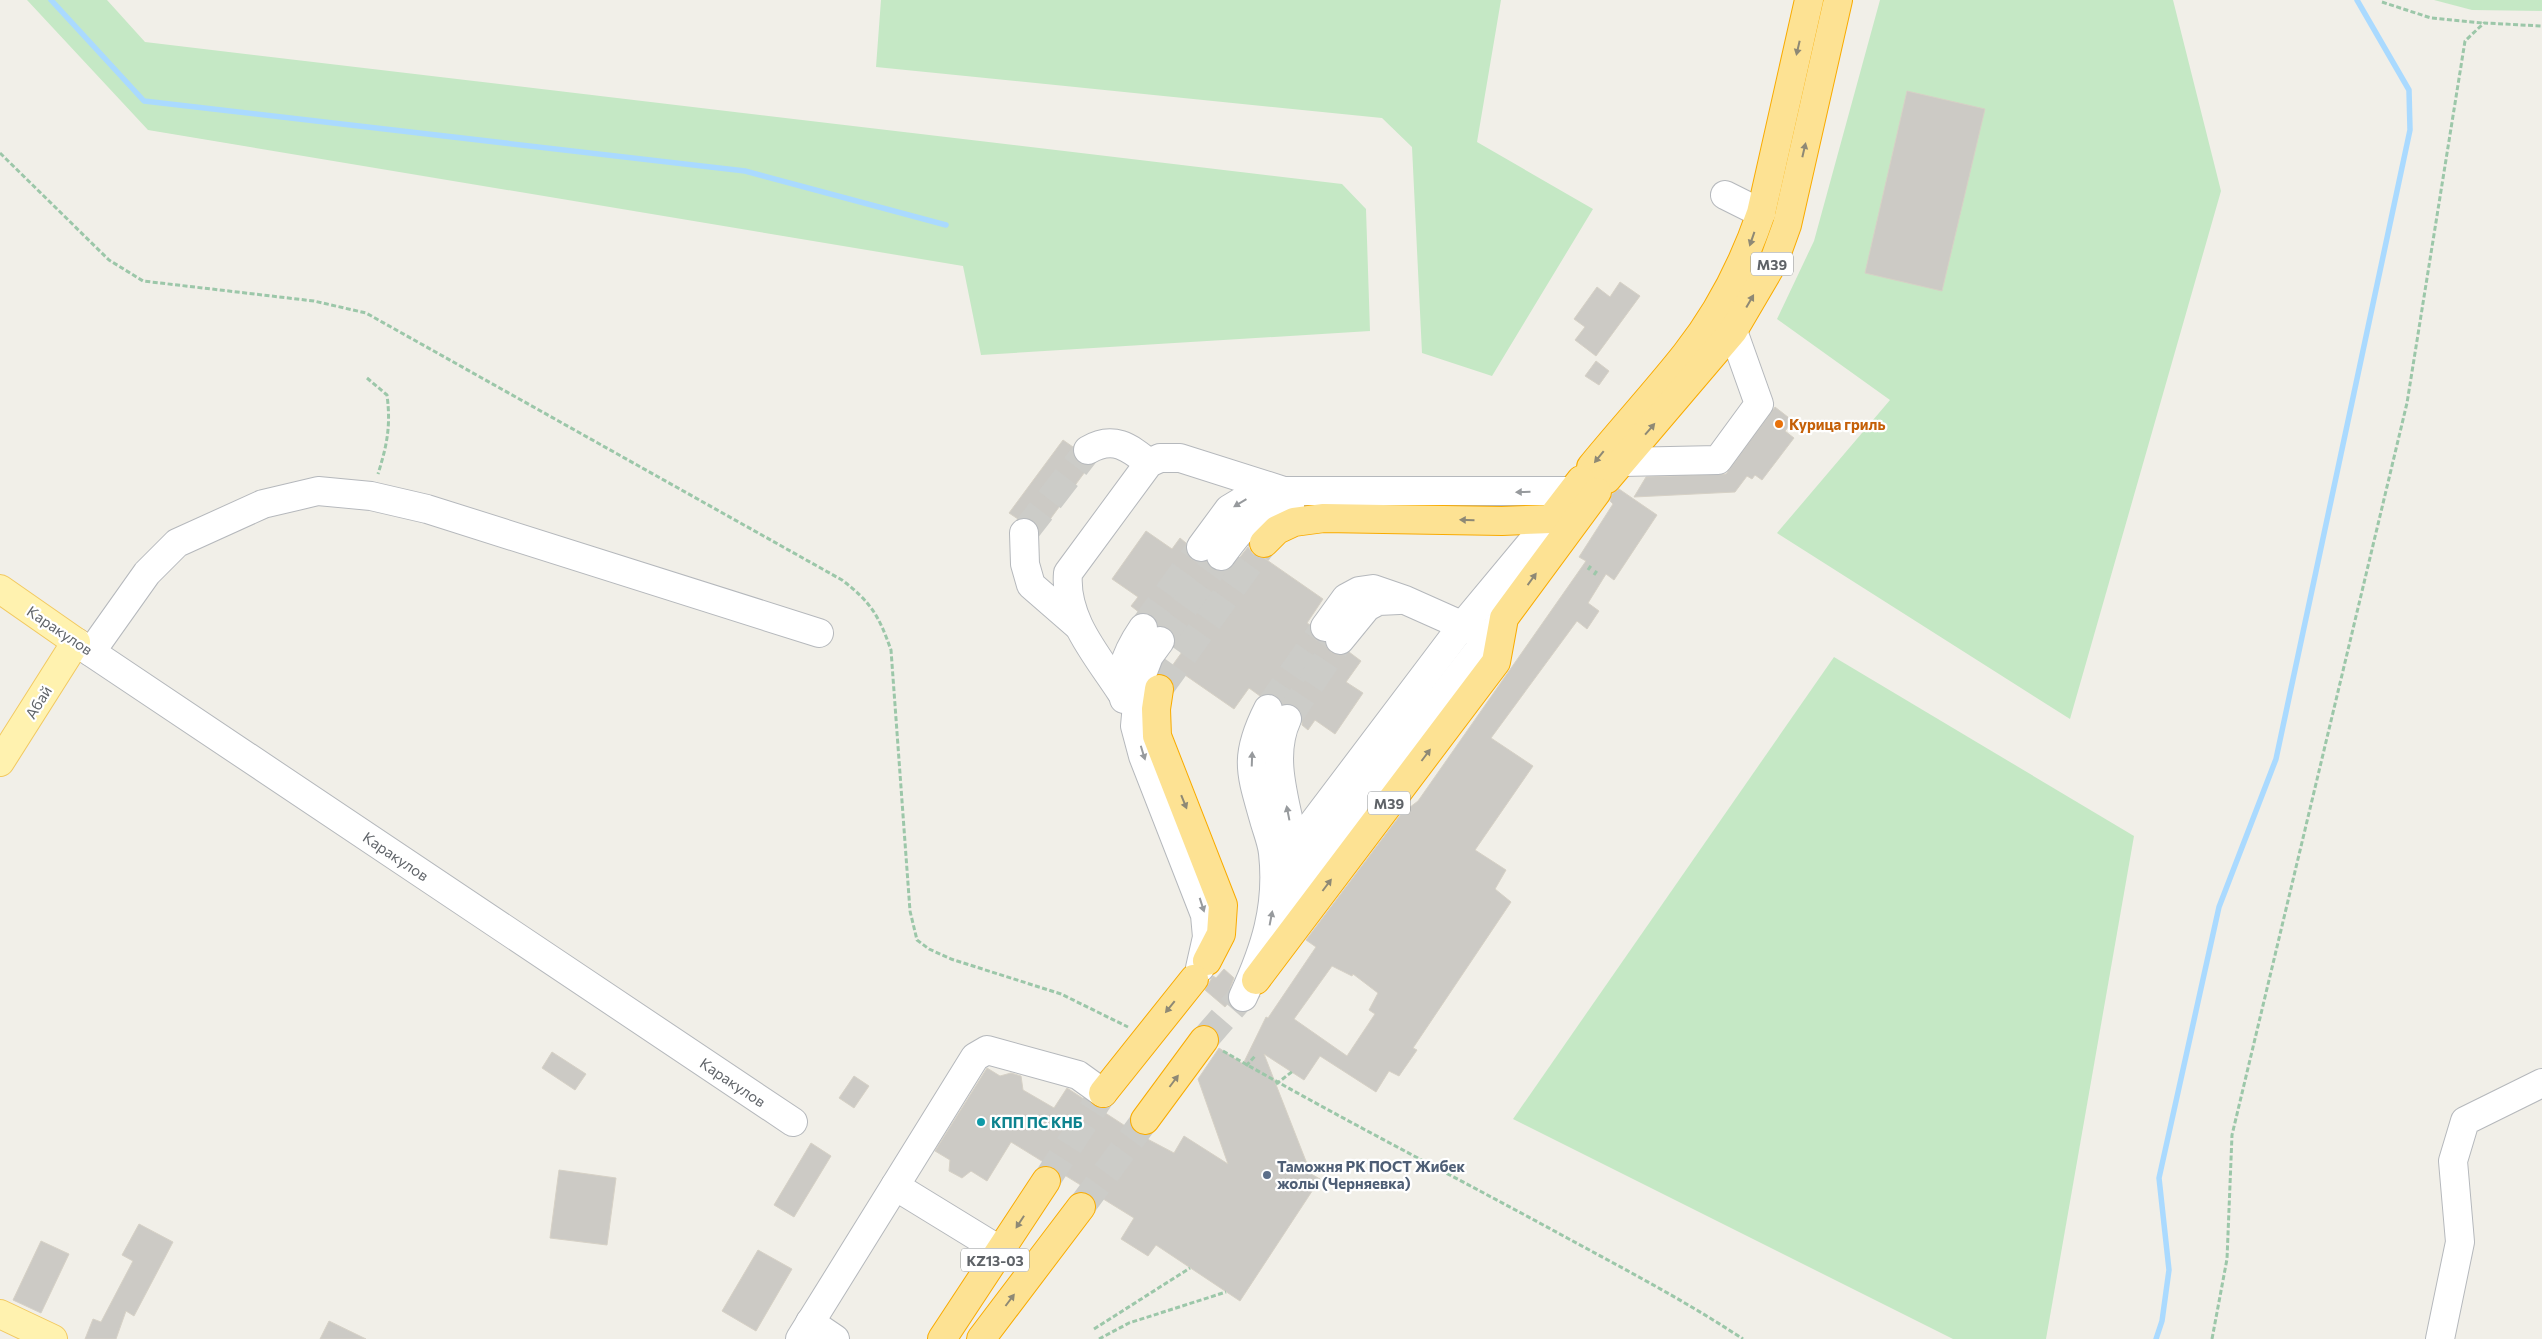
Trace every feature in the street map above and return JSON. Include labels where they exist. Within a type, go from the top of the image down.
[{"type":"highway","name":"M39","points":[[1249,988],[1496,662],[1496,627],[1595,479],[1687,352],[1722,298],[1749,247],[1761,213],[1809,0]]},
{"type":"highway","name":"M39","points":[[1551,519],[1595,479],[1733,331],[1774,261],[1787,226],[1838,0]]},
{"type":"highway","points":[[1264,543],[1277,530],[1294,522],[1324,518],[1502,521],[1551,519]]},
{"type":"highway","points":[[1103,1093],[1200,970],[1221,934],[1223,905],[1157,736],[1156,708],[1159,689]]},
{"type":"highway","points":[[1145,1120],[1204,1040]]},
{"type":"highway","name":"KZ13-03","points":[[942,1339],[1002,1251],[1046,1181]]},
{"type":"highway","name":"KZ13-03","points":[[981,1339],[1081,1207]]},
{"type":"main road","name":"Каракулов","points":[[0,589],[84,647]]},
{"type":"main road","name":"Абай","points":[[0,762],[84,647]]},
{"type":"main road","points":[[0,1314],[53,1339]]},
{"type":"street","points":[[1725,195],[1761,213]]},
{"type":"street","points":[[1411,519],[1390,507],[1363,505],[1282,507],[1256,516],[1211,551],[1230,509],[1249,498],[1284,491],[1595,479],[1718,460],[1759,404],[1733,331]]},
{"type":"street","points":[[1088,450],[1098,445],[1129,446],[1149,463]]},
{"type":"street","points":[[1200,970],[1207,937],[1205,915],[1143,756],[1135,726],[1122,692],[1078,625],[1066,590],[1068,573],[1149,463],[1160,458],[1180,458],[1284,491]]},
{"type":"street","points":[[84,647],[147,573],[176,543],[263,504],[318,491],[371,496],[427,509],[819,633]]},
{"type":"street","points":[[1294,848],[1462,626],[1551,519]]},
{"type":"street","points":[[1024,533],[1025,564],[1031,585],[1078,625]]},
{"type":"street","points":[[1333,634],[1346,598],[1359,591],[1373,589],[1405,600],[1462,626],[1496,627]]},
{"type":"street","points":[[1298,881],[1496,627]]},
{"type":"street","points":[[1122,692],[1122,672],[1133,642],[1151,635],[1149,656],[1139,682],[1135,726]]},
{"type":"street","name":"Каракулов","points":[[84,647],[793,1122]]},
{"type":"street","points":[[1249,988],[1262,956],[1272,916],[1273,851],[1251,768],[1255,734],[1277,714],[1279,734],[1278,762],[1294,848],[1298,881],[1293,930]]},
{"type":"street","points":[[835,1339],[805,1331],[975,1057],[986,1050],[1078,1075],[1103,1093]]},
{"type":"street","points":[[2440,1339],[2460,1242],[2453,1161],[2466,1121],[2542,1083]]},
{"type":"street","points":[[895,1186],[1002,1251]]},
{"type":"path","points":[[2382,2],[2431,18],[2542,26]]},
{"type":"path","points":[[2212,1339],[2227,1259],[2232,1135],[2407,403],[2465,41],[2484,23]]},
{"type":"path","points":[[367,378],[387,395],[391,421],[387,446],[371,496]]},
{"type":"path","points":[[1588,570],[1592,564]]},
{"type":"path","points":[[1594,575],[1598,569]]},
{"type":"path","points":[[1204,1040],[1315,1104],[1461,1180],[1696,1308],[1743,1339]]},
{"type":"path","points":[[1246,1066],[1256,1055]]},
{"type":"path","points":[[1276,1084],[1293,1072]]},
{"type":"path","points":[[1094,1329],[1190,1268]]},
{"type":"path","points":[[1099,1339],[1129,1323],[1226,1292]]},
{"type":"green space","points":[[27,0],[107,0],[145,42],[1342,184],[1366,209],[1370,331],[981,355],[963,266],[148,130]]},
{"type":"green space","points":[[881,0],[1501,0],[1477,142],[1593,209],[1492,376],[1422,353],[1412,147],[1382,118],[876,67]]},
{"type":"green space","points":[[1880,0],[2173,0],[2221,191],[2070,719],[1777,533],[1890,400],[1777,319],[1814,241]]},
{"type":"green space","points":[[2434,0],[2542,0],[2542,11],[2472,10]]},
{"type":"green space","points":[[1834,657],[2134,836],[2046,1339],[1953,1339],[1513,1119]]},
{"type":"building","points":[[1907,91],[1985,109],[1942,291],[1865,273]]},
{"type":"building","points":[[1620,282],[1640,296],[1596,356],[1575,340],[1585,327],[1574,319],[1597,287],[1610,297]]},
{"type":"building","points":[[1596,361],[1609,371],[1599,385],[1585,376]]},
{"type":"building","points":[[1775,407],[1793,421],[1785,431],[1794,438],[1762,480],[1755,475],[1752,479],[1747,476],[1735,492],[1634,497],[1646,477],[1726,474]]},
{"type":"building","points":[[1063,440],[1073,447],[1074,456],[1079,463],[1090,465],[1040,533],[1037,525],[1032,520],[1024,517],[1018,519],[1009,513]]},
{"type":"building","points":[[1619,489],[1657,515],[1614,580],[1606,574],[1588,603],[1599,611],[1587,629],[1577,621],[1491,738],[1533,766],[1475,850],[1506,870],[1495,889],[1511,902],[1413,1048],[1417,1050],[1399,1076],[1389,1071],[1376,1092],[1320,1056],[1304,1080],[1264,1054],[1311,1174],[1320,1179],[1240,1301],[1156,1245],[1148,1256],[1121,1239],[1134,1218],[1011,1142],[987,1181],[971,1171],[962,1178],[949,1171],[950,1160],[935,1151],[987,1068],[1000,1076],[1011,1073],[1021,1076],[1023,1090],[1054,1108],[1067,1088],[1136,1133],[1174,1153],[1184,1136],[1228,1164],[1198,1079],[1219,1048],[1243,1064],[1266,1017],[1268,1018],[1316,947],[1306,940],[1401,814],[1418,801],[1586,561],[1579,557],[1613,504],[1610,501],[1612,494]],"holes":[[[1332,966],[1352,976],[1353,974],[1378,993],[1369,1010],[1375,1014],[1347,1056],[1294,1019]]]},
{"type":"building","points":[[1146,531],[1172,549],[1180,538],[1186,543],[1187,553],[1191,559],[1199,562],[1207,561],[1211,568],[1219,571],[1228,572],[1248,547],[1253,554],[1264,558],[1323,599],[1307,623],[1310,625],[1311,634],[1316,640],[1325,642],[1331,652],[1338,655],[1349,652],[1361,661],[1346,682],[1363,693],[1335,734],[1315,720],[1308,730],[1302,725],[1302,716],[1298,708],[1291,704],[1282,704],[1274,695],[1267,693],[1260,696],[1249,688],[1234,709],[1172,666],[1187,645],[1175,637],[1169,628],[1158,625],[1152,615],[1140,613],[1131,606],[1138,597],[1112,579]]},
{"type":"building","points":[[1224,969],[1234,978],[1229,991],[1229,1002],[1225,1007],[1205,990],[1213,976],[1216,978]]},
{"type":"building","points":[[552,1052],[586,1074],[575,1090],[542,1068]]},
{"type":"building","points":[[854,1076],[869,1086],[854,1108],[839,1098]]},
{"type":"building","points":[[811,1143],[831,1156],[794,1217],[774,1205]]},
{"type":"building","points":[[559,1170],[616,1178],[607,1245],[550,1238]]},
{"type":"building","points":[[139,1224],[173,1242],[134,1316],[126,1311],[116,1339],[85,1339],[93,1319],[101,1322],[133,1261],[122,1255]]},
{"type":"building","points":[[41,1241],[69,1254],[41,1313],[13,1300]]},
{"type":"building","points":[[758,1250],[792,1269],[756,1331],[722,1311]]},
{"type":"building","points":[[329,1321],[366,1339],[320,1339]]},
{"type":"waterway","points":[[51,0],[144,101],[745,171],[946,225]]},
{"type":"waterway","points":[[2156,1339],[2162,1321],[2169,1270],[2159,1178],[2219,907],[2276,759],[2410,130],[2409,90],[2357,0]]},
{"type":"tunnel","points":[[1024,533],[1088,450]]},
{"type":"tunnel","points":[[1159,689],[1264,543]]},
{"type":"tunnel","points":[[1143,628],[1201,547]]},
{"type":"tunnel","points":[[1160,641],[1221,556]]},
{"type":"tunnel","points":[[1268,709],[1325,627]]},
{"type":"tunnel","points":[[1287,719],[1340,640]]},
{"type":"tunnel","points":[[1204,1040],[1256,980]]},
{"type":"tunnel","points":[[1046,1181],[1103,1093]]},
{"type":"tunnel","points":[[1081,1207],[1145,1120]]},
{"type":"place","name":"Курица гриль","points":[[1779,424]]},
{"type":"place","name":"КПП ПС КНБ","points":[[981,1122]]},
{"type":"place","name":"Таможня РК ПОСТ Жибек жолы (Черняевка)","points":[[1267,1175]]}]
